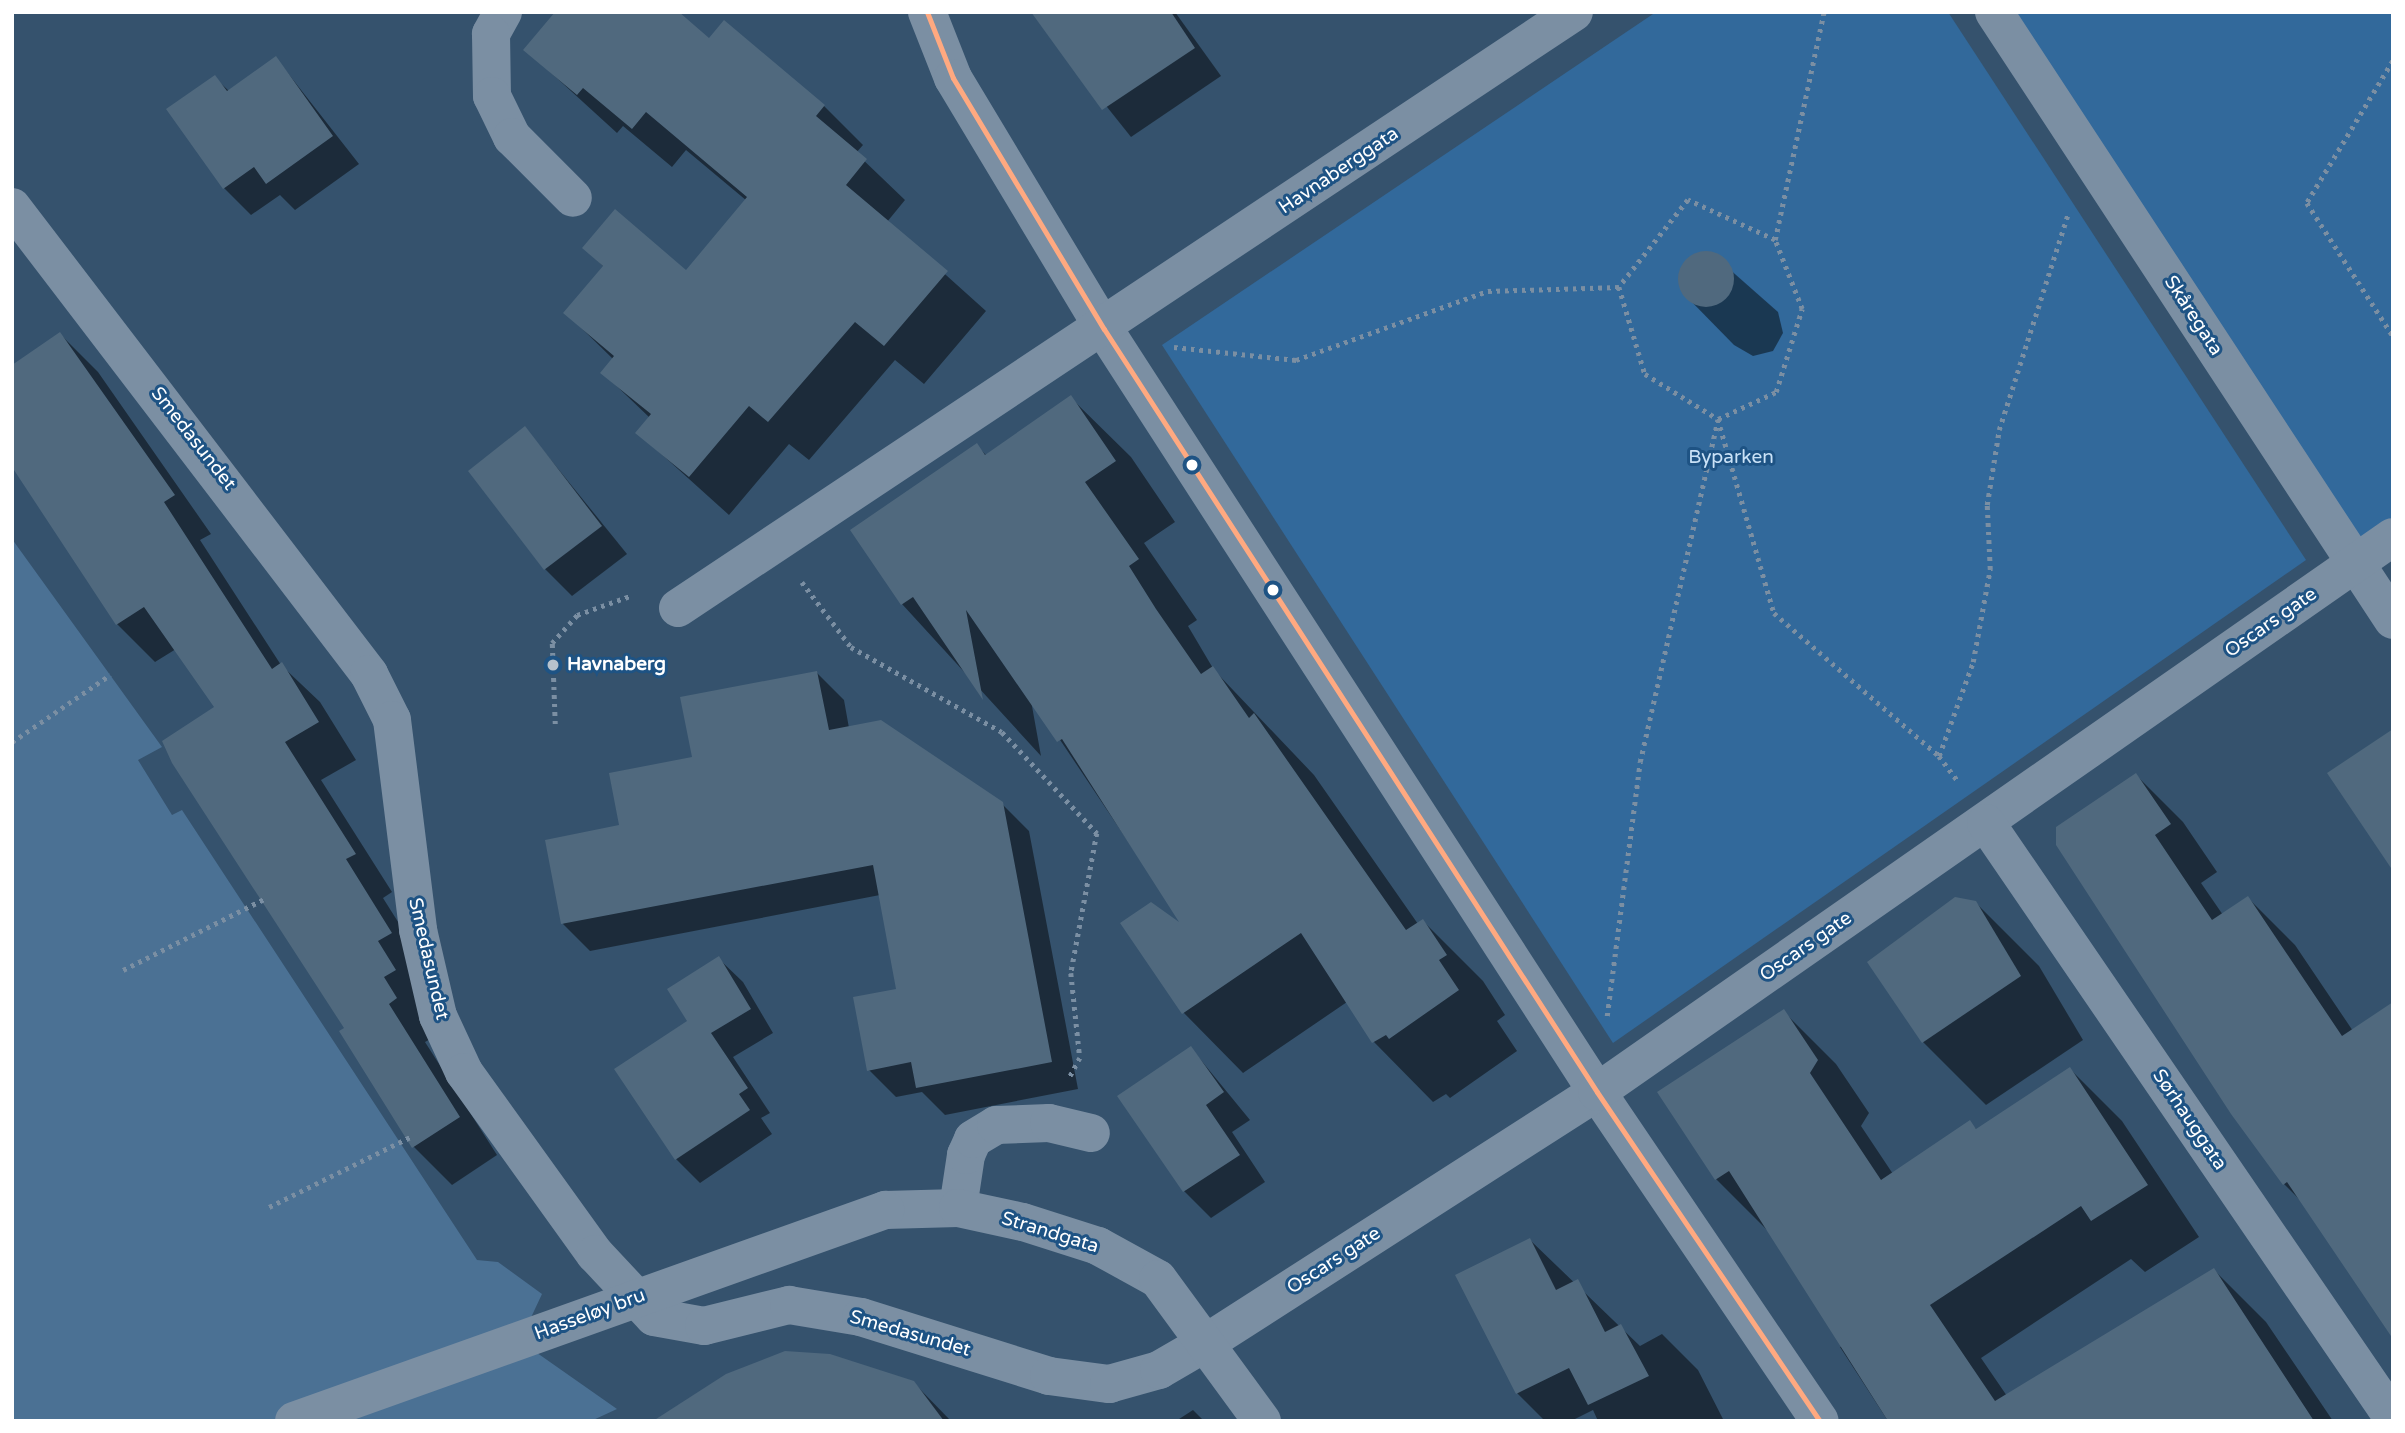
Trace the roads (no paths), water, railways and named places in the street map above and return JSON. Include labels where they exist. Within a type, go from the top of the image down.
[{"type":"street","points":[[503,12],[491,34],[492,96],[512,137],[573,198]]},
{"type":"street","points":[[927,12],[953,78],[1104,329],[1597,1092],[1820,1421]]},
{"type":"street","name":"Havnaberggata","points":[[678,608],[1104,329],[1574,12]]},
{"type":"street","name":"Skåregata","points":[[1994,12],[2393,620]]},
{"type":"street","name":"Smedasundet","points":[[12,207],[369,674],[392,720],[418,930],[438,1016],[486,1104],[595,1255],[654,1317],[704,1326],[801,1307],[861,1317],[1049,1376],[1109,1384],[1159,1370],[1209,1341]]},
{"type":"street","name":"Oscars gate","points":[[1209,1341],[1597,1092],[2393,537]]},
{"type":"street","name":"Sørhauggata","points":[[1986,822],[2393,1418]]},
{"type":"street","points":[[958,1208],[965,1156],[973,1139],[996,1125],[1049,1123],[1090,1133]]},
{"type":"street","name":"Strandgata","points":[[885,1210],[958,1208],[1098,1246],[1158,1279],[1209,1341],[1262,1421]]},
{"type":"street","name":"Hasseløy bru","points":[[294,1421],[885,1210]]},
{"type":"place","name":"Havnaberg","points":[[553,665]]},
{"type":"park label","name":"Byparken","points":[[1731,458]]}]
